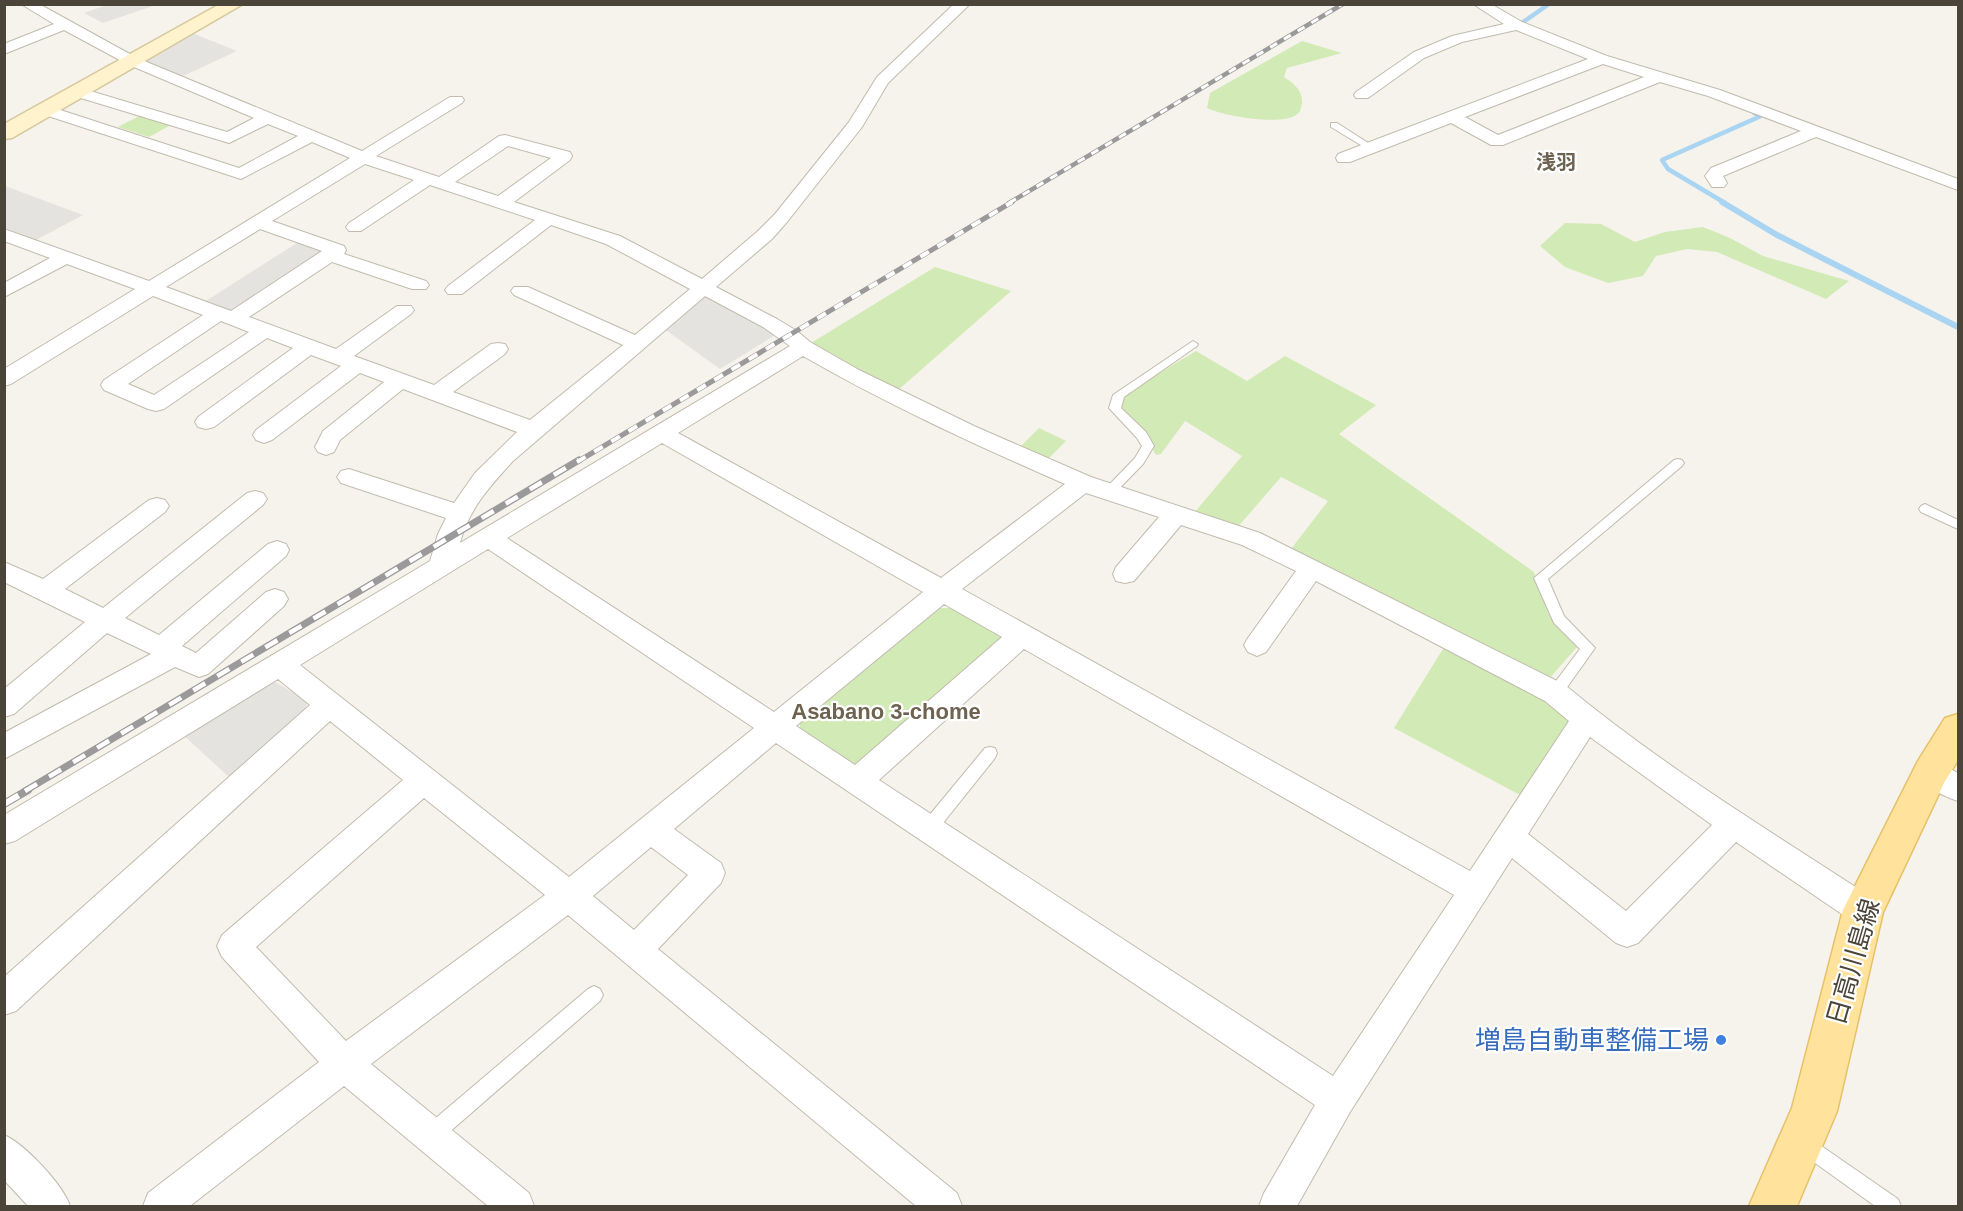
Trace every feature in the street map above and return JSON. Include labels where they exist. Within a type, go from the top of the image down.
[{"type":"main road","name":"日高川島線","points":[[1773,1206],[1814,1111],[1863,910],[1945,780],[1959,729]]},
{"type":"street","points":[[28,4],[132,61],[309,136],[433,182],[613,240],[770,323],[790,335],[802,347],[852,375],[966,431],[1096,487],[1251,539],[1312,568],[1555,693],[1586,719],[1734,824],[1863,910]]},
{"type":"street","points":[[4,133],[234,4]]},
{"type":"street","points":[[441,566],[459,513],[495,464],[531,429],[588,386],[781,218],[856,124],[882,80],[963,4]]},
{"type":"street","points":[[1480,4],[1517,25],[1602,58],[1714,93],[1959,185]]},
{"type":"street","points":[[4,50],[66,24]]},
{"type":"street","points":[[1362,95],[1419,55],[1457,39],[1517,25]]},
{"type":"street","points":[[1344,158],[1602,58]]},
{"type":"street","points":[[1452,117],[1497,141],[1660,76]]},
{"type":"street","points":[[77,92],[228,138]]},
{"type":"street","points":[[4,379],[456,100]]},
{"type":"street","points":[[45,110],[241,174],[309,136]]},
{"type":"street","points":[[194,158],[266,118]]},
{"type":"street","points":[[1718,183],[1714,176],[1718,172],[1816,131]]},
{"type":"street","points":[[355,227],[505,140],[564,156],[501,203]]},
{"type":"street","points":[[454,290],[549,218]]},
{"type":"street","points":[[259,223],[337,250],[112,385],[156,404],[264,331]]},
{"type":"street","points":[[6,237],[531,429]]},
{"type":"street","points":[[329,255],[419,285]]},
{"type":"street","points":[[4,291],[65,257]]},
{"type":"street","points":[[521,291],[637,344]]},
{"type":"street","points":[[264,435],[404,310]]},
{"type":"street","points":[[206,422],[308,347]]},
{"type":"street","points":[[4,831],[802,347]]},
{"type":"street","points":[[436,394],[498,349]]},
{"type":"street","points":[[326,447],[332,436],[400,381]]},
{"type":"street","points":[[660,432],[1475,890]]},
{"type":"street","points":[[350,477],[459,513]]},
{"type":"street","points":[[161,1206],[344,1064],[569,896],[942,591],[1096,487]]},
{"type":"street","points":[[4,706],[105,620],[255,499]]},
{"type":"street","points":[[45,591],[157,506]]},
{"type":"street","points":[[1125,574],[1176,514]]},
{"type":"street","points":[[488,537],[1338,1100]]},
{"type":"street","points":[[4,747],[168,651],[276,550]]},
{"type":"street","points":[[1257,645],[1312,568]]},
{"type":"street","points":[[4,571],[199,666],[275,599]]},
{"type":"street","points":[[856,782],[1021,636]]},
{"type":"street","points":[[279,664],[569,896],[944,1206]]},
{"type":"street","points":[[4,999],[329,705]]},
{"type":"street","points":[[1277,1206],[1338,1100],[1586,719]]},
{"type":"street","points":[[423,781],[232,946],[344,1064],[516,1206]]},
{"type":"street","points":[[1509,837],[1627,932],[1734,824]]},
{"type":"street","points":[[635,951],[710,873],[652,830]]},
{"type":"street","points":[[4,1153],[52,1206]]},
{"type":"lane","points":[[1334,125],[1371,148]]},
{"type":"lane","points":[[1096,487],[1139,460],[1148,446],[1143,433],[1124,421],[1115,408],[1119,394],[1193,344]]},
{"type":"lane","points":[[1555,693],[1588,648],[1559,619],[1541,578],[1678,463]]},
{"type":"lane","points":[[1925,509],[1959,525]]},
{"type":"lane","points":[[929,828],[990,753]]},
{"type":"lane","points":[[431,1135],[594,995]]},
{"type":"lane","points":[[1802,1142],[1891,1206]]},
{"type":"green space","points":[[1302,41],[1342,53],[1287,68],[1284,77],[1297,87],[1301,94],[1302,103],[1299,113],[1289,118],[1265,120],[1238,117],[1207,108],[1210,93]]},
{"type":"green space","points":[[141,115],[171,125],[149,137],[118,127]]},
{"type":"green space","points":[[1565,223],[1601,224],[1635,242],[1665,232],[1703,227],[1730,238],[1763,256],[1849,281],[1826,299],[1717,252],[1687,249],[1656,256],[1643,276],[1608,283],[1565,267],[1540,246]]},
{"type":"green space","points":[[935,267],[1011,291],[897,391],[811,343]]},
{"type":"green space","points":[[1196,351],[1247,381],[1285,356],[1376,405],[1339,434],[1534,572],[1549,615],[1577,647],[1548,680],[1291,549],[1328,501],[1281,477],[1237,528],[1194,513],[1242,456],[1185,421],[1161,454],[1156,455],[1147,433],[1118,408],[1121,396]]},
{"type":"green space","points":[[1039,428],[1066,441],[1045,462],[1018,449]]},
{"type":"green space","points":[[939,608],[950,608],[1003,637],[854,767],[800,731],[800,721]]},
{"type":"green space","points":[[1446,644],[1573,716],[1522,796],[1394,728]]},
{"type":"shaded area","points":[[107,5],[156,5],[103,23],[84,13]]},
{"type":"shaded area","points":[[192,33],[237,51],[181,77],[146,62],[149,57]]},
{"type":"shaded area","points":[[5,186],[83,215],[36,240],[5,228]]},
{"type":"shaded area","points":[[300,241],[329,251],[235,313],[204,302]]},
{"type":"shaded area","points":[[703,293],[777,334],[720,369],[663,328]]},
{"type":"shaded area","points":[[270,679],[307,701],[305,710],[229,777],[182,734]]},
{"type":"waterway","points":[[1516,27],[1549,4]]},
{"type":"waterway","points":[[1725,203],[1668,169],[1662,160],[1761,116],[1754,113]]},
{"type":"waterway","points":[[1722,202],[1777,235],[1958,327]]},
{"type":"railway","points":[[1009,203],[1343,4]]},
{"type":"railway","points":[[577,462],[1012,202]]},
{"type":"railway","points":[[25,791],[579,460]]},
{"type":"railway","points":[[4,804],[28,790]]},
{"type":"place","name":"増島自動車整備工場","points":[[1721,1040]]},
{"type":"district","name":"浅羽","points":[[1556,162]]},
{"type":"district","name":"Asabano 3-chome","points":[[886,711]]}]
